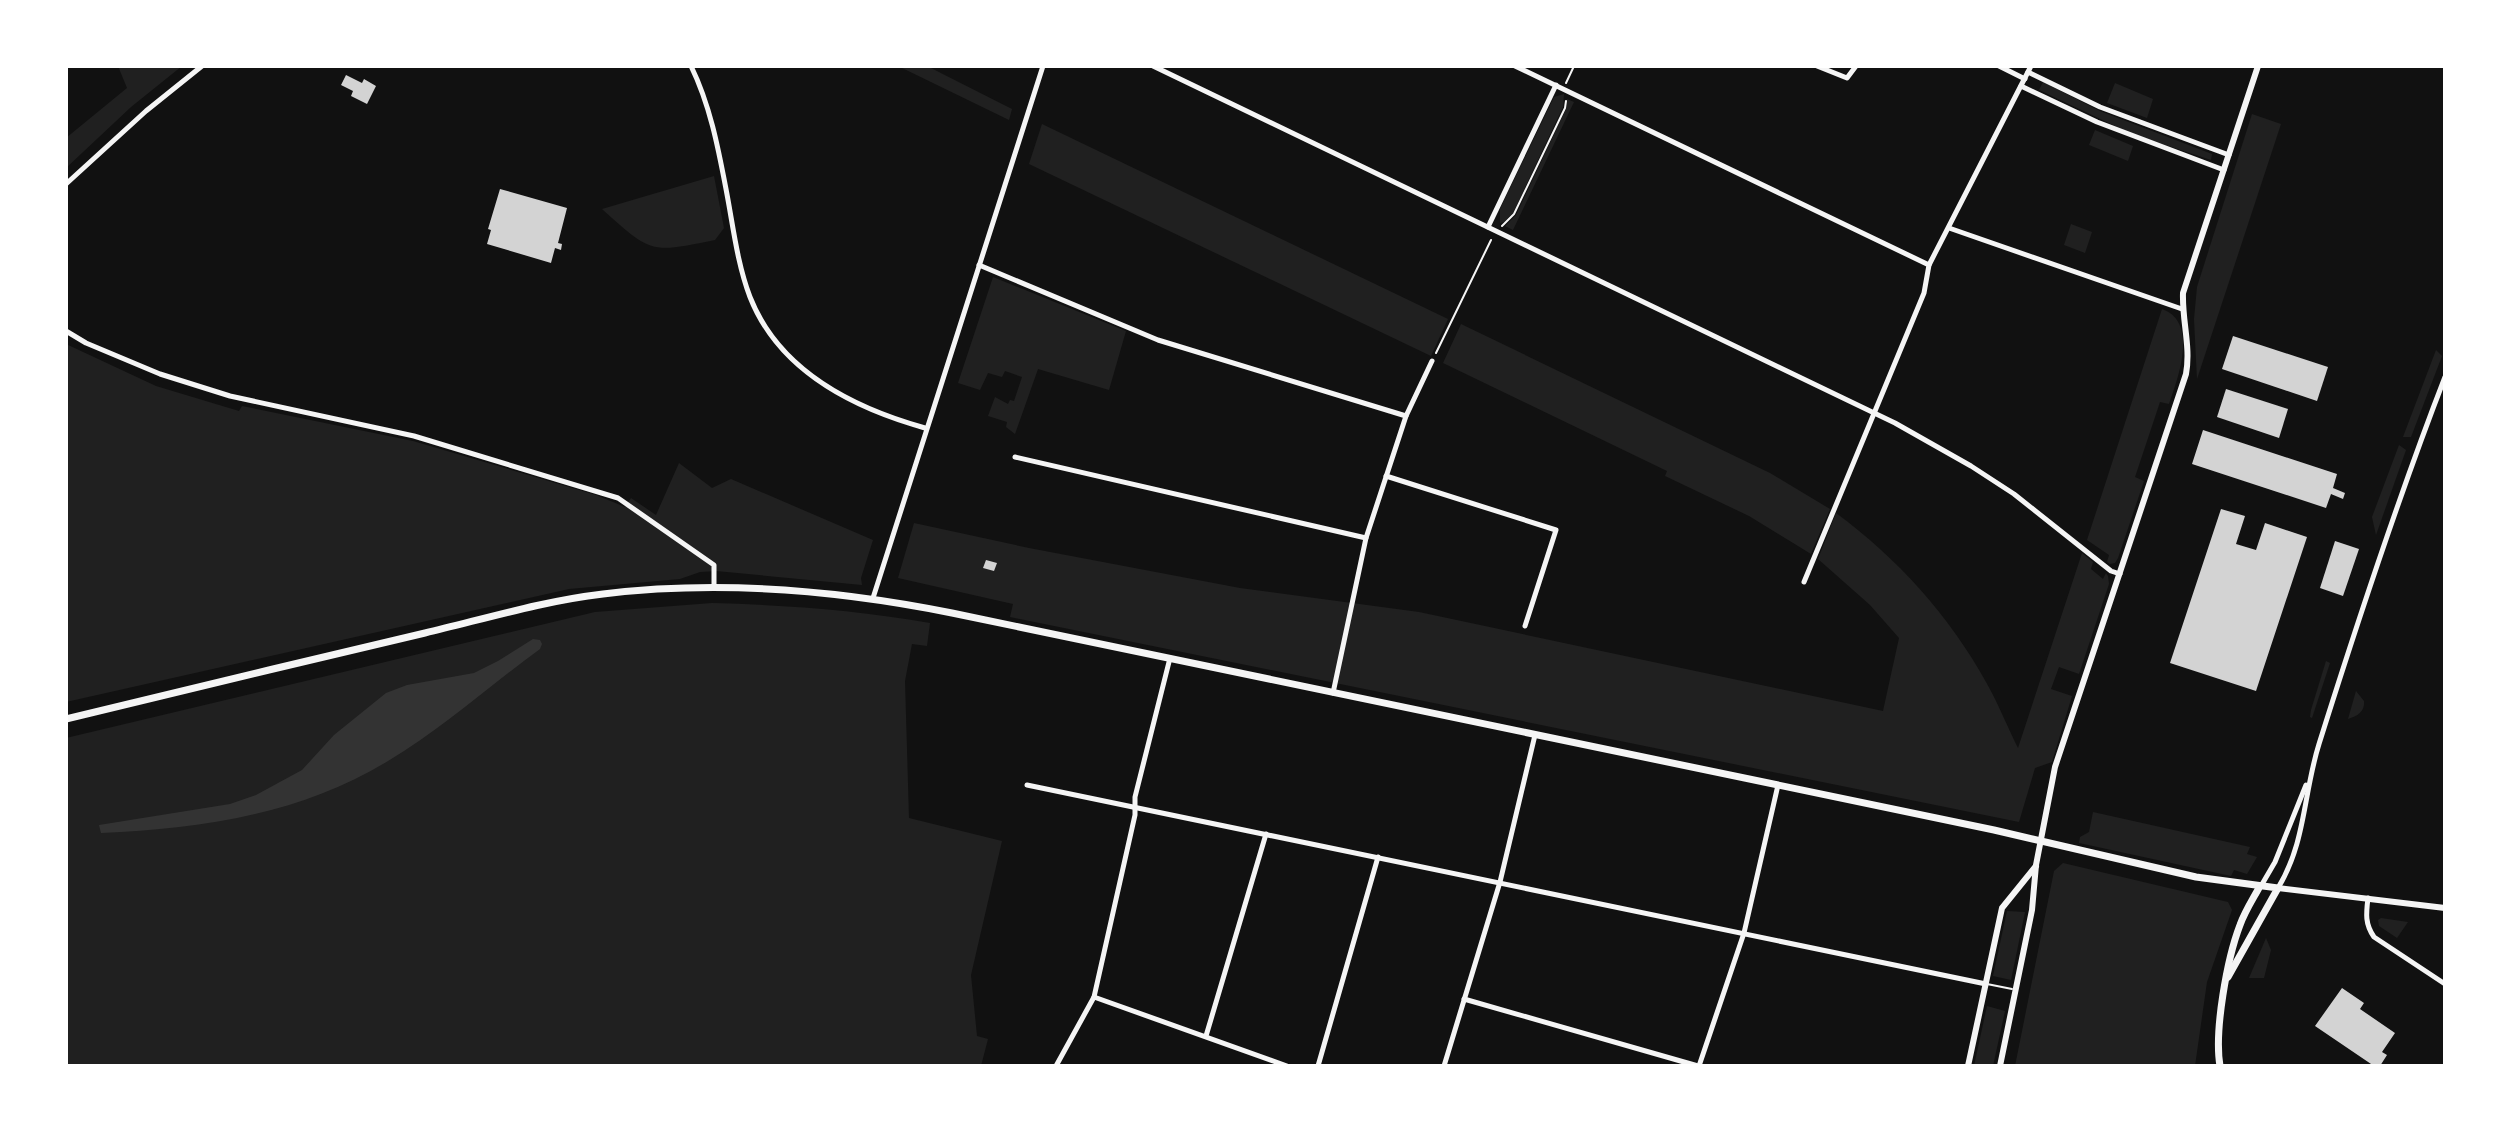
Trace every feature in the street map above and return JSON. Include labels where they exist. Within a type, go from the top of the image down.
[{"type":"main road","points":[[66,719],[601,594],[714,588],[782,589],[873,598],[2041,840],[2196,877],[2278,888],[2228,977]]},
{"type":"main road","points":[[2220,1066],[2220,1017],[2231,953],[2240,924],[2260,886]]},
{"type":"street","points":[[66,184],[146,111],[202,66]]},
{"type":"street","points":[[691,66],[706,101],[739,256],[749,294],[762,322],[783,351],[821,384],[854,402],[925,428]]},
{"type":"street","points":[[873,598],[1043,66]]},
{"type":"street","points":[[1153,66],[1874,412],[1971,466],[2048,519],[2111,571],[2120,574]]},
{"type":"street","points":[[1515,66],[1929,265]]},
{"type":"street","points":[[1817,66],[1847,78],[1856,66]]},
{"type":"street","points":[[1999,66],[2025,79]]},
{"type":"street","points":[[2000,1066],[2032,910],[2036,865],[2055,767],[2186,374],[2189,352],[2182,309],[2183,293],[2258,66]]},
{"type":"street","points":[[1804,582],[1924,293],[1929,265],[2030,69],[2100,107],[2229,155]]},
{"type":"street","points":[[1488,227],[1556,85]]},
{"type":"street","points":[[2021,86],[2097,122],[2224,170]]},
{"type":"street","points":[[1949,228],[2182,309]]},
{"type":"street","points":[[979,265],[1158,340],[1406,416]]},
{"type":"street","points":[[66,331],[86,343],[160,374],[230,396],[414,436],[618,498],[714,565],[714,588]]},
{"type":"street","points":[[1333,693],[1366,538],[1406,416],[1432,361]]},
{"type":"street","points":[[2260,886],[2275,862],[2309,777],[2400,498],[2445,377]]},
{"type":"street","points":[[1015,457],[1366,538]]},
{"type":"street","points":[[1386,476],[1556,530],[1525,626]]},
{"type":"street","points":[[1056,1066],[1094,997],[1135,797],[1170,658]]},
{"type":"street","points":[[1444,1066],[1500,882],[1535,735]]},
{"type":"street","points":[[2309,777],[2301,835],[2292,864],[2278,888],[2445,908]]},
{"type":"street","points":[[1027,785],[1986,984]]},
{"type":"street","points":[[1464,999],[1698,1066],[1744,933],[1778,785]]},
{"type":"street","points":[[1206,1036],[1266,833]]},
{"type":"street","points":[[1318,1066],[1378,857]]},
{"type":"street","points":[[1968,1066],[2002,908],[2036,865]]},
{"type":"street","points":[[2368,898],[2367,928],[2374,937],[2445,984]]},
{"type":"street","points":[[1094,997],[1287,1066]]},
{"type":"lane","points":[[1986,984],[2016,990]]},
{"type":"path","points":[[1432,361],[1495,230],[1514,214],[1565,108],[1566,84],[1574,66]]},
{"type":"shaded area","points":[[118,66],[182,66],[131,107],[66,168],[66,138],[127,88]]},
{"type":"shaded area","points":[[898,66],[927,66],[1012,109],[1009,120]]},
{"type":"shaded area","points":[[2043,82],[2100,111],[2212,154],[2211,160],[2132,134],[2039,90]]},
{"type":"shaded area","points":[[2115,83],[2153,99],[2147,118],[2107,103]]},
{"type":"shaded area","points":[[1564,94],[1563,107],[1513,213],[1500,223],[1500,209],[1554,97]]},
{"type":"shaded area","points":[[1567,99],[1574,102],[1513,230],[1505,226],[1516,215],[1566,109]]},
{"type":"shaded area","points":[[2252,114],[2281,124],[2197,379],[2194,319],[2197,287]]},
{"type":"shaded area","points":[[1042,124],[1448,319],[1431,356],[1029,164]]},
{"type":"shaded area","points":[[2095,130],[2133,146],[2128,161],[2089,145]]},
{"type":"shaded area","points":[[714,176],[724,228],[715,240],[677,247],[653,246],[632,235],[602,209]]},
{"type":"shaded area","points":[[2071,224],[2092,232],[2085,253],[2064,245]]},
{"type":"shaded area","points":[[993,277],[1126,331],[1109,390],[1038,369],[1015,434],[1006,427],[1007,422],[988,416],[995,397],[1008,404],[1010,400],[1014,401],[1022,377],[1005,371],[1002,377],[988,373],[980,390],[958,383]]},
{"type":"shaded area","points":[[2162,309],[2173,316],[2180,326],[2183,352],[2169,404],[2160,402],[2135,477],[2144,481],[2118,558],[2110,564],[2107,562],[2109,555],[2087,540]]},
{"type":"shaded area","points":[[1461,324],[1770,473],[1830,509],[1811,554],[1749,516],[1665,476],[1667,471],[1443,363]]},
{"type":"shaded area","points":[[66,344],[156,386],[239,411],[242,406],[413,441],[596,495],[625,507],[631,498],[656,515],[679,463],[712,488],[731,479],[873,540],[861,578],[862,585],[716,571],[700,572],[680,579],[569,589],[66,702]]},
{"type":"shaded area","points":[[2436,350],[2442,356],[2411,437],[2403,437]]},
{"type":"shaded area","points":[[2399,445],[2406,450],[2376,535],[2372,517]]},
{"type":"shaded area","points":[[1836,513],[1901,569],[1956,634],[1995,698],[2018,748],[2082,553],[2093,562],[2091,569],[2103,579],[2106,573],[2108,576],[2109,584],[2079,674],[2059,667],[2051,689],[2072,696],[2052,762],[2035,768],[2019,822],[1010,617],[1013,604],[898,578],[914,523],[1240,588],[1419,612],[1883,711],[1899,638],[1870,605],[1818,559]]},
{"type":"shaded area","points":[[712,603],[821,609],[930,623],[927,646],[912,644],[905,681],[909,818],[1002,841],[971,975],[977,1036],[988,1039],[981,1066],[66,1066],[66,738],[595,612]]},
{"type":"shaded area","points":[[533,639],[540,640],[540,649],[427,735],[355,779],[321,794],[249,815],[176,828],[101,833],[99,825],[230,804],[256,795],[302,770],[334,735],[386,693],[407,685],[474,673]]},
{"type":"shaded area","points":[[2326,661],[2330,663],[2312,718],[2311,710]]},
{"type":"shaded area","points":[[2356,691],[2364,701],[2363,708],[2348,719]]},
{"type":"shaded area","points":[[2093,812],[2250,847],[2247,854],[2257,857],[2247,874],[2234,870],[2231,876],[2079,843],[2080,837],[2089,832]]},
{"type":"shaded area","points":[[2063,863],[2228,902],[2232,910],[2207,982],[2195,1066],[2015,1066],[2054,871]]},
{"type":"shaded area","points":[[2007,911],[2025,912],[2011,980],[1993,976]]},
{"type":"shaded area","points":[[2378,920],[2408,922],[2397,938],[2379,926]]},
{"type":"shaded area","points":[[2266,938],[2271,950],[2264,978],[2249,978]]},
{"type":"shaded area","points":[[1987,1006],[2005,1011],[1993,1066],[1974,1066]]},
{"type":"building","points":[[346,75],[362,83],[364,79],[376,86],[367,104],[351,96],[353,91],[341,85]]},
{"type":"building","points":[[500,189],[567,208],[558,243],[562,244],[561,250],[555,248],[551,263],[487,244],[491,230],[488,229]]},
{"type":"building","points":[[2233,336],[2328,367],[2317,401],[2222,369]]},
{"type":"building","points":[[2226,389],[2288,409],[2279,438],[2217,417]]},
{"type":"building","points":[[2203,430],[2337,474],[2333,488],[2345,493],[2343,499],[2331,494],[2326,508],[2192,464]]},
{"type":"building","points":[[2221,509],[2245,516],[2236,544],[2256,550],[2265,523],[2307,537],[2256,691],[2170,663]]},
{"type":"building","points":[[2335,541],[2359,549],[2343,596],[2320,588]]},
{"type":"building","points":[[986,560],[997,563],[994,571],[983,568]]},
{"type":"building","points":[[2342,988],[2364,1003],[2360,1009],[2395,1033],[2382,1052],[2387,1055],[2380,1066],[2374,1066],[2315,1026]]}]
